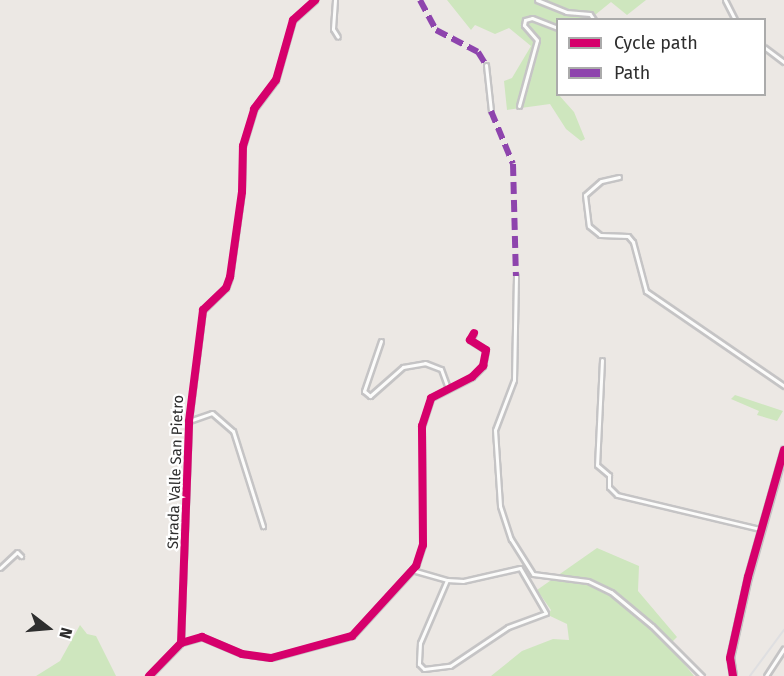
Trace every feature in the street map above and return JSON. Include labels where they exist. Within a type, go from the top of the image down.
[{"type":"street","name":"Strada Valle San Pietro","points":[[181,643],[189,421],[203,310],[226,288],[230,277],[238,237],[243,146],[254,109],[276,80],[293,20],[315,0]]},
{"type":"street","points":[[335,0],[333,29],[338,37]]},
{"type":"street","points":[[537,0],[566,12],[590,14],[593,18]]},
{"type":"street","points":[[725,0],[734,18]]},
{"type":"street","points":[[519,106],[537,40],[524,25],[525,20],[532,18],[556,27]]},
{"type":"street","points":[[766,48],[784,63]]},
{"type":"street","points":[[486,65],[491,111]]},
{"type":"street","points":[[619,177],[601,181],[585,195],[589,226],[600,235],[628,236],[633,242],[646,291],[784,386]]},
{"type":"street","points":[[516,276],[514,380],[498,415],[495,449],[500,506],[522,559],[532,574],[588,581],[611,592],[660,633],[702,676]]},
{"type":"street","points":[[149,676],[181,643],[202,637],[242,654],[271,658],[352,636],[412,570],[423,545],[423,426],[431,398],[472,377],[483,366],[486,350],[470,340],[474,333]]},
{"type":"street","points":[[381,341],[364,392],[370,396],[403,367],[425,363],[441,369],[448,388]]},
{"type":"street","points":[[602,360],[597,465],[609,475],[609,487],[617,495],[760,530]]},
{"type":"street","points":[[189,421],[212,413],[233,430],[238,456],[251,483],[258,522],[263,526]]},
{"type":"street","points":[[730,673],[760,530],[784,450]]},
{"type":"street","points":[[0,568],[17,552],[21,556]]},
{"type":"street","points":[[412,570],[447,580],[463,581],[518,567],[522,559]]},
{"type":"street","points":[[447,580],[420,644],[419,664],[427,670],[450,666],[508,627],[545,614],[541,600],[518,567]]},
{"type":"street","points":[[766,676],[784,648]]},
{"type":"green space","points":[[447,0],[646,0],[627,15],[611,2],[591,18],[556,18],[556,96],[560,96],[574,112],[585,139],[581,141],[566,129],[550,104],[507,110],[504,81],[512,78],[531,46],[509,28],[495,34],[475,25],[471,30]]},
{"type":"green space","points":[[735,395],[783,411],[777,421],[757,415],[759,411],[731,399]]},
{"type":"green space","points":[[597,548],[639,566],[638,591],[677,637],[669,645],[694,676],[491,676],[522,651],[553,639],[569,640],[567,624],[548,615],[551,610],[537,590]]},
{"type":"green space","points":[[80,625],[87,634],[96,636],[116,676],[36,676],[60,661]]},
{"type":"railway","points":[[750,676],[784,630]]},
{"type":"marked path","points":[[420,0],[436,30],[478,52],[486,65]]},
{"type":"marked path","points":[[491,111],[513,164],[516,276]]},
{"type":"cycle path","points":[[149,676],[181,643],[189,421],[203,310],[226,288],[230,277],[242,192],[243,146],[254,109],[276,80],[293,20],[315,0]]},
{"type":"cycle path","points":[[181,643],[202,637],[242,654],[271,658],[352,636],[416,566],[423,545],[422,426],[431,398],[472,377],[483,366],[486,350],[470,340],[474,333]]},
{"type":"cycle path","points":[[733,676],[730,658],[748,577],[784,450]]}]
